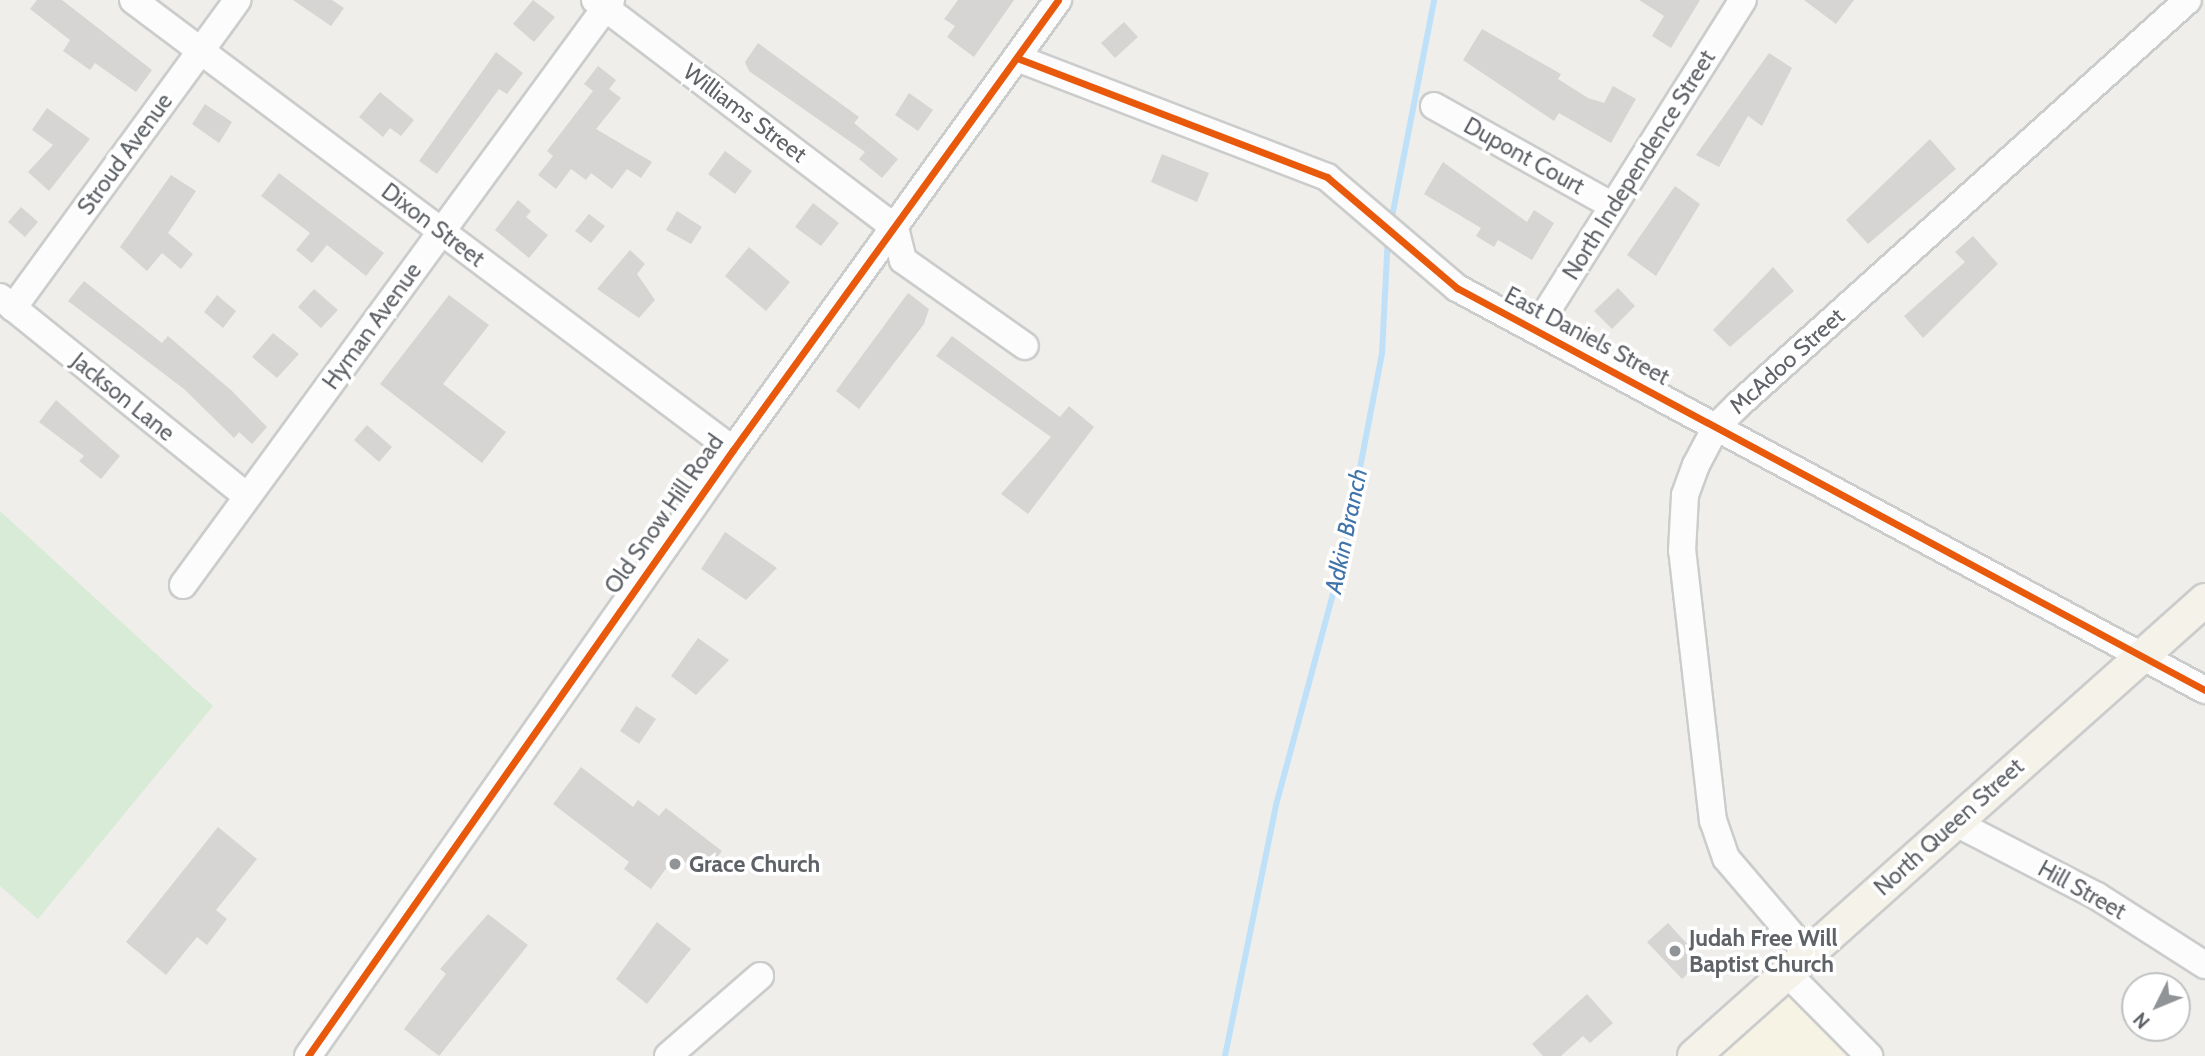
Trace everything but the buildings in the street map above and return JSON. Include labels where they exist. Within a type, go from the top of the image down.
[{"type":"main road","name":"North Queen Street","points":[[1694,1056],[2205,600]]},
{"type":"street","name":"Dixon Street","points":[[133,0],[733,450]]},
{"type":"street","name":"Stroud Avenue","points":[[7,302],[238,0]]},
{"type":"street","name":"Old Snow Hill Road","points":[[308,1056],[733,450],[1058,0]]},
{"type":"street","name":"North Independence Street","points":[[1535,330],[1742,0]]},
{"type":"street","name":"McAdoo Street","points":[[1869,1056],[1797,964],[1726,858],[1713,821],[1682,551],[1685,495],[1716,426],[2188,0]]},
{"type":"street","name":"Williams Street","points":[[604,3],[895,228]]},
{"type":"street","name":"Hyman Avenue","points":[[183,585],[441,232],[604,3]]},
{"type":"street","name":"East Daniels Street","points":[[1017,58],[1326,177],[1457,288],[2205,690]]},
{"type":"street","name":"Dupont Court","points":[[1434,106],[1614,206]]},
{"type":"street","points":[[895,228],[903,260],[1025,346]]},
{"type":"street","name":"Jackson Lane","points":[[7,302],[247,496]]},
{"type":"street","name":"Hill Street","points":[[1954,822],[2097,896],[2205,965]]},
{"type":"street","points":[[668,1056],[760,976]]},
{"type":"shaded area","points":[[1787,973],[1869,1056],[1694,1056]]},
{"type":"green space","points":[[0,511],[213,706],[38,919],[0,886]]},
{"type":"waterway","name":"Adkin Branch","points":[[1391,222],[1434,0]]},
{"type":"waterway","name":"Adkin Branch","points":[[1225,1056],[1276,805],[1343,556],[1382,354],[1388,236]]},
{"type":"cycle path","points":[[308,1056],[733,450],[1058,0]]},
{"type":"cycle path","points":[[1017,58],[1327,177],[1457,288],[2205,690]]},
{"type":"place","name":"Grace Church","points":[[675,864]]},
{"type":"place","name":"Judah Free Will Baptist Church","points":[[1675,951]]}]
